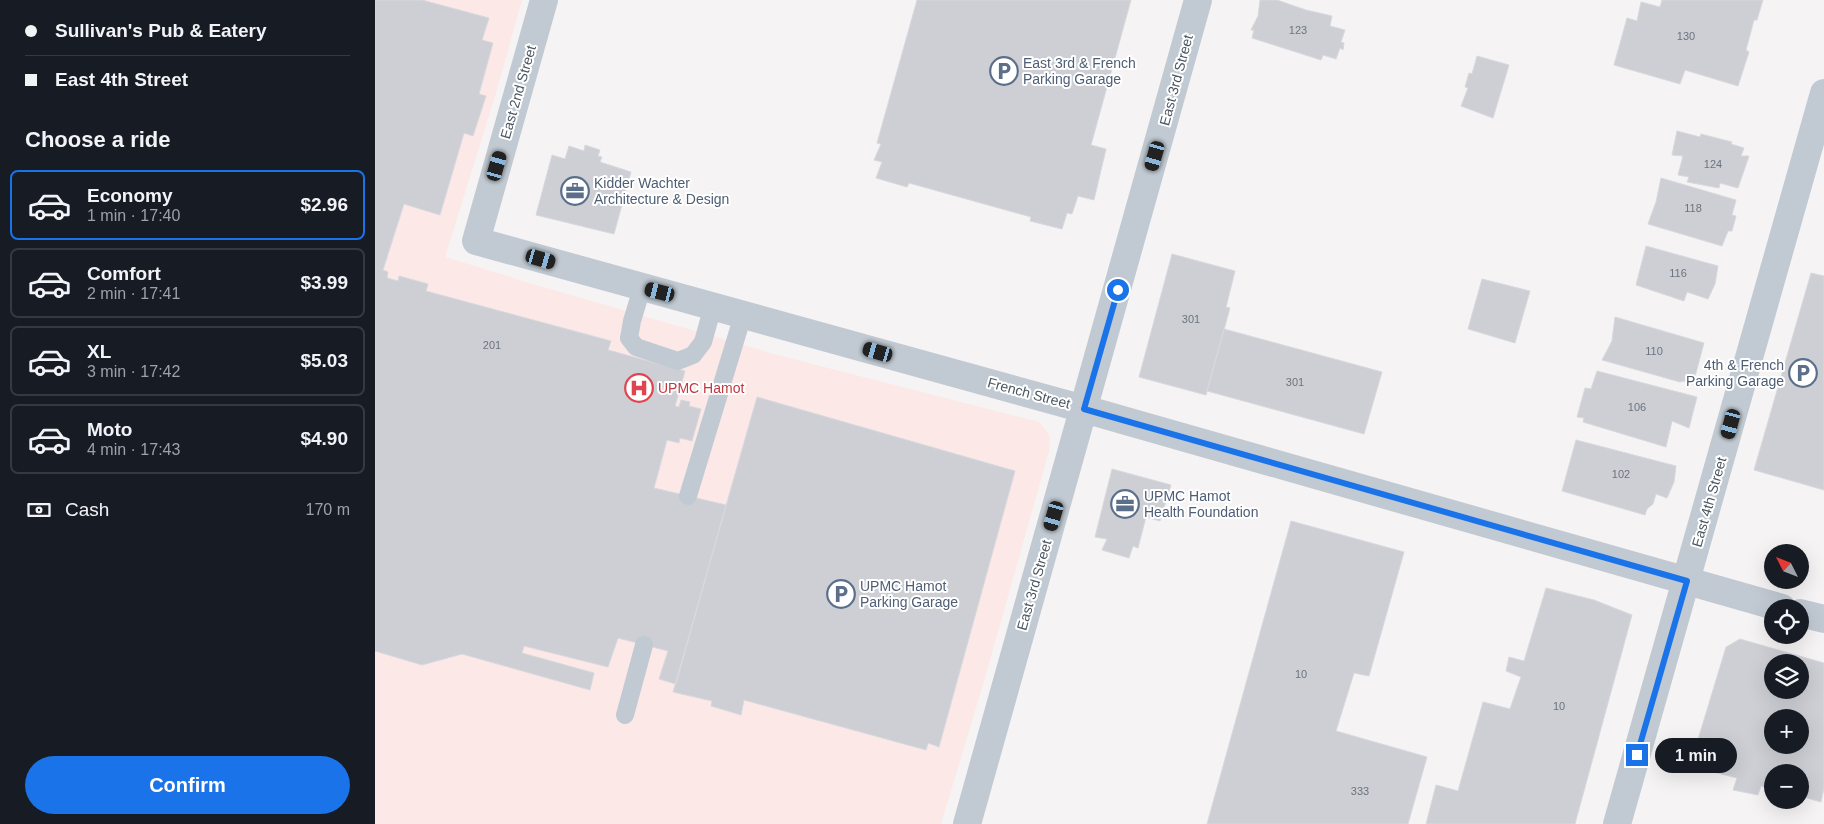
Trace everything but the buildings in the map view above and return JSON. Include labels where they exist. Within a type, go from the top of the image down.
[{"type":"street","name":"East 2nd Street","points":[[476,241],[544,0]]},
{"type":"street","name":"East 3rd Street","points":[[967,824],[1198,0]]},
{"type":"street","name":"East 4th Street","points":[[1617,824],[1824,93]]},
{"type":"street","name":"French Street","points":[[476,241],[1084,409],[1764,603]]},
{"type":"street","points":[[1809,615],[1824,619]]},
{"type":"lane","points":[[642,288],[629,338],[636,347],[679,361],[693,355],[703,342],[713,306]]},
{"type":"lane","points":[[688,496],[743,315]]},
{"type":"lane","points":[[625,715],[644,645]]},
{"type":"shaded area","name":"UPMC Hamot","points":[[375,0],[522,0],[495,96],[445,257],[781,356],[1039,422],[1048,433],[1050,439],[1049,451],[984,681],[941,824],[375,824]]},
{"type":"place","name":"East 3rd & French Parking Garage","points":[[1004,71]]},
{"type":"place","name":"Kidder Wachter Architecture & Design","points":[[575,191]]},
{"type":"place","name":"4th & French Parking Garage","points":[[1803,373]]},
{"type":"place","name":"UPMC Hamot","points":[[639,388]]},
{"type":"place","name":"UPMC Hamot Health Foundation","points":[[1125,504]]},
{"type":"place","name":"UPMC Hamot Parking Garage","points":[[841,594]]},
{"type":"route","points":[[1118,290],[1084,409],[1687,581],[1637,755]]}]
